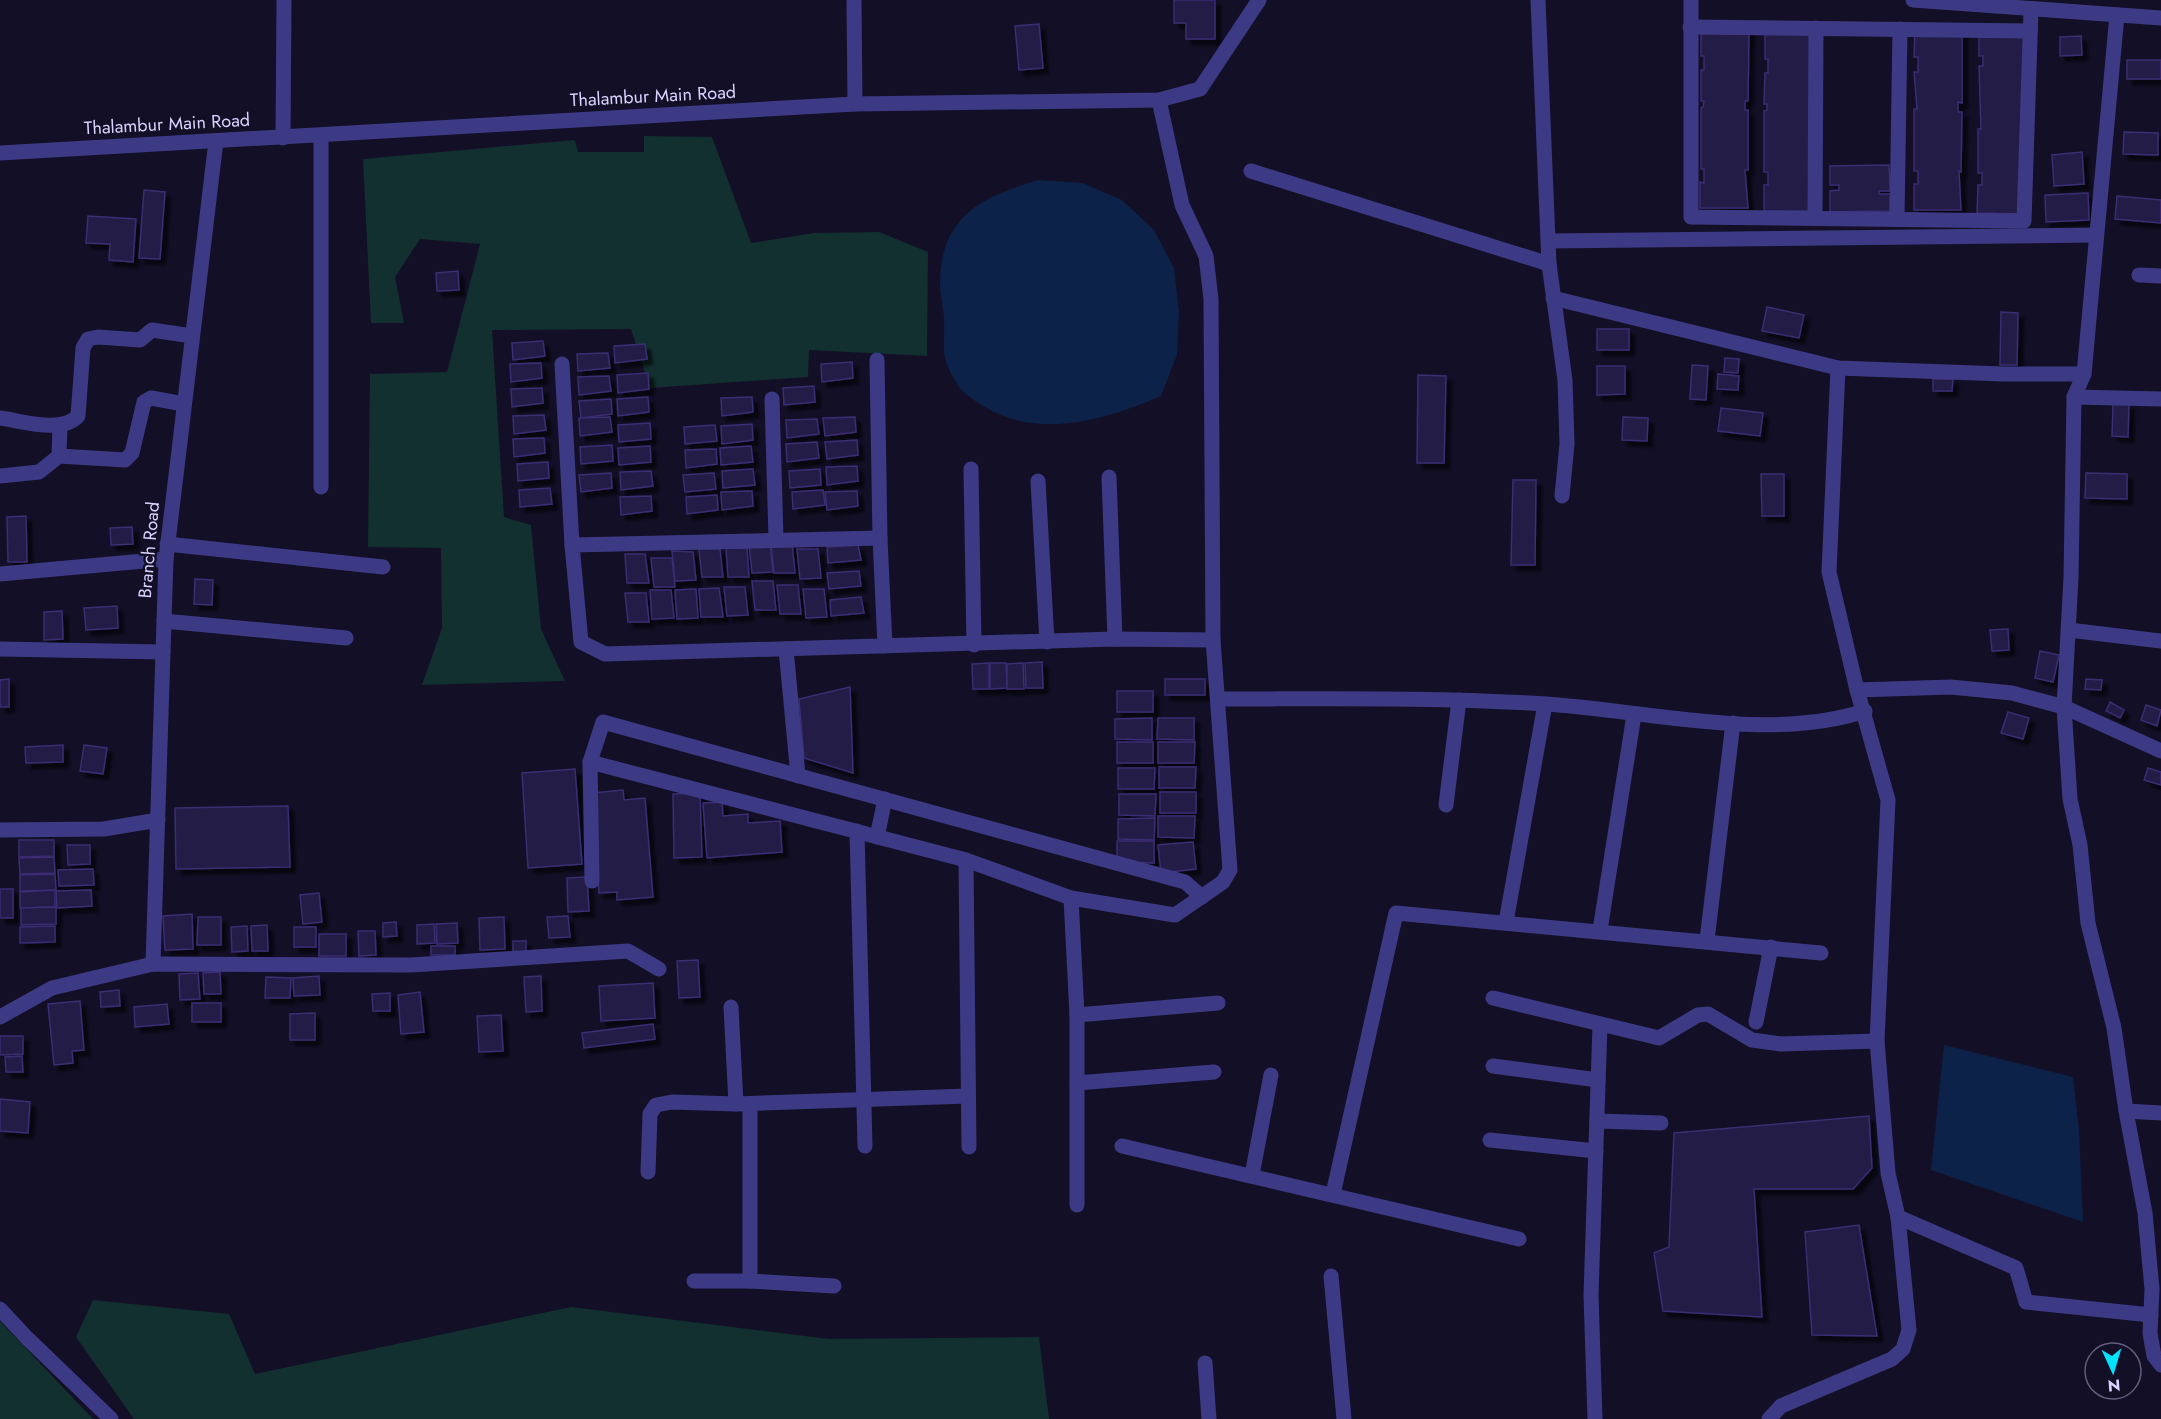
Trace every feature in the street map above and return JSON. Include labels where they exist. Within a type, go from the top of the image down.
[{"type":"street","points":[[283,138],[284,0]]},
{"type":"street","points":[[854,0],[855,104]]},
{"type":"street","name":"Thalambur Main Road","points":[[0,153],[855,104],[1159,100],[1200,89],[1258,0]]},
{"type":"street","points":[[1538,0],[1550,241],[1549,264],[1565,380],[1567,444],[1562,496]]},
{"type":"street","points":[[1691,0],[1691,217],[2024,221],[2031,9]]},
{"type":"street","points":[[1913,0],[2031,9],[2076,6],[2117,15],[2161,18]]},
{"type":"street","points":[[2117,15],[2084,374],[2074,397],[2064,707],[2070,799],[2080,845],[2088,923],[2114,1028],[2126,1111],[2145,1214],[2152,1289],[2150,1332],[2154,1356],[2161,1365]]},
{"type":"street","points":[[1690,27],[2030,31]]},
{"type":"street","points":[[1815,218],[1816,28]]},
{"type":"street","points":[[1897,219],[1900,29]]},
{"type":"street","points":[[590,762],[966,860],[1071,898],[1175,915],[1222,882],[1230,870],[1213,640],[1212,299],[1206,256],[1182,205],[1159,100]]},
{"type":"street","points":[[321,135],[321,487]]},
{"type":"street","name":"Branch Road","points":[[153,964],[166,552],[216,141]]},
{"type":"street","points":[[1251,171],[1549,264]]},
{"type":"street","points":[[1550,241],[2096,235]]},
{"type":"street","points":[[2139,276],[2161,276]]},
{"type":"street","points":[[1553,298],[1838,368],[2003,374],[2084,374]]},
{"type":"street","points":[[0,418],[60,425],[71,423],[78,416],[83,348],[88,339],[98,337],[140,340],[152,330],[192,336]]},
{"type":"street","points":[[877,360],[879,538],[885,646]]},
{"type":"street","points":[[562,364],[572,545],[581,642],[593,650],[611,655],[1115,639],[1213,640]]},
{"type":"street","points":[[1769,1419],[1781,1406],[1892,1359],[1903,1349],[1909,1330],[1898,1217],[1888,1173],[1877,1041],[1888,800],[1857,690],[1829,572],[1838,368]]},
{"type":"street","points":[[2074,397],[2161,399]]},
{"type":"street","points":[[0,476],[39,472],[59,456],[125,460],[132,453],[144,402],[151,398],[184,404]]},
{"type":"street","points":[[772,399],[776,539]]},
{"type":"street","points":[[59,456],[60,425]]},
{"type":"street","points":[[971,469],[974,645]]},
{"type":"street","points":[[1109,477],[1115,639]]},
{"type":"street","points":[[1038,481],[1047,642]]},
{"type":"street","points":[[572,545],[879,538]]},
{"type":"street","points":[[0,574],[166,552],[383,567]]},
{"type":"street","points":[[164,621],[346,638]]},
{"type":"street","points":[[2068,630],[2161,641]]},
{"type":"street","points":[[0,649],[163,652]]},
{"type":"street","points":[[786,649],[798,776]]},
{"type":"street","points":[[1857,690],[1951,687],[2012,693],[2064,707],[2161,751]]},
{"type":"street","points":[[1219,699],[1459,700],[1545,704],[1634,715],[1733,723],[1809,723],[1843,718],[1864,711]]},
{"type":"street","points":[[1446,805],[1459,700]]},
{"type":"street","points":[[1506,922],[1545,704]]},
{"type":"street","points":[[1599,930],[1634,715]]},
{"type":"street","points":[[592,881],[590,762],[603,722],[1185,882],[1202,897]]},
{"type":"street","points":[[1707,940],[1733,723]]},
{"type":"street","points":[[877,837],[885,799]]},
{"type":"street","points":[[0,830],[104,829],[158,820]]},
{"type":"street","points":[[857,831],[865,1146]]},
{"type":"street","points":[[966,860],[969,1147]]},
{"type":"street","points":[[1071,898],[1077,1015],[1077,1205]]},
{"type":"street","points":[[1333,1194],[1396,913],[1707,940],[1821,953]]},
{"type":"street","points":[[1756,1022],[1771,948]]},
{"type":"street","points":[[0,1017],[52,988],[153,964],[411,965],[628,951],[659,969]]},
{"type":"street","points":[[1493,998],[1659,1038],[1698,1015],[1708,1014],[1740,1036],[1752,1040],[1781,1044],[1877,1041]]},
{"type":"street","points":[[1077,1015],[1218,1003]]},
{"type":"street","points":[[731,1007],[743,1104],[750,1281]]},
{"type":"street","points":[[1595,1419],[1591,1295],[1600,1025]]},
{"type":"street","points":[[1493,1066],[1598,1080]]},
{"type":"street","points":[[1077,1083],[1214,1072]]},
{"type":"street","points":[[1252,1175],[1270,1075]]},
{"type":"street","points":[[648,1172],[650,1114],[656,1105],[672,1102],[743,1104],[968,1096]]},
{"type":"street","points":[[2126,1111],[2161,1113]]},
{"type":"street","points":[[1597,1122],[1661,1123]]},
{"type":"street","points":[[1490,1140],[1596,1151]]},
{"type":"street","points":[[1122,1146],[1519,1239]]},
{"type":"street","points":[[1898,1217],[2016,1268],[2026,1302],[2151,1315]]},
{"type":"street","points":[[1331,1276],[1344,1419]]},
{"type":"street","points":[[694,1281],[750,1281],[834,1286]]},
{"type":"street","points":[[0,1309],[111,1419]]},
{"type":"street","points":[[1205,1363],[1209,1419]]},
{"type":"green space","points":[[644,136],[712,137],[751,243],[814,233],[879,232],[928,252],[927,356],[809,350],[808,377],[650,388],[631,329],[492,330],[504,517],[531,525],[541,629],[565,681],[422,685],[442,628],[441,548],[368,547],[370,374],[447,372],[480,244],[420,239],[395,277],[404,323],[371,323],[363,159],[575,140],[578,152],[644,152]]},
{"type":"green space","points":[[93,1300],[229,1314],[255,1374],[571,1307],[829,1339],[1039,1337],[1049,1419],[134,1419],[76,1337]]},
{"type":"green space","points":[[0,1321],[93,1419],[0,1419]]},
{"type":"water","points":[[1039,180],[1082,183],[1122,200],[1154,230],[1174,268],[1179,312],[1177,355],[1161,396],[1095,419],[1072,423],[1027,422],[1004,416],[983,406],[964,392],[953,377],[945,357],[944,316],[940,290],[942,261],[947,242],[956,226],[982,202]]},
{"type":"water","points":[[1944,1045],[2073,1077],[2079,1130],[2083,1222],[1931,1170]]},
{"type":"building","points":[[1174,0],[1215,0],[1215,39],[1186,39],[1186,23],[1174,23]]},
{"type":"building","points":[[1039,24],[1043,68],[1019,70],[1015,26]]},
{"type":"building","points":[[1701,29],[1749,29],[1748,101],[1745,101],[1745,110],[1748,110],[1748,170],[1745,170],[1748,208],[1700,208],[1700,182],[1704,183],[1704,169],[1701,169],[1701,108],[1704,101],[1701,101],[1701,70],[1704,70],[1704,56],[1701,56]]},
{"type":"building","points":[[1915,30],[1962,31],[1962,103],[1958,102],[1958,112],[1962,112],[1961,172],[1959,171],[1961,210],[1914,210],[1914,184],[1918,184],[1918,171],[1914,171],[1914,109],[1917,109],[1914,72],[1918,72],[1918,57],[1914,57]]},
{"type":"building","points":[[1765,32],[1812,32],[1811,211],[1764,211],[1764,185],[1768,185],[1768,172],[1764,172],[1764,111],[1767,110],[1767,104],[1764,104],[1765,73],[1768,73],[1768,59],[1765,59]]},
{"type":"building","points":[[1979,35],[2025,36],[2022,214],[1977,213],[1978,185],[1982,185],[1982,173],[1978,173],[1978,129],[1981,129],[1979,66],[1983,66],[1983,56],[1979,56]]},
{"type":"building","points":[[2081,36],[2082,55],[2060,56],[2060,37]]},
{"type":"building","points":[[2127,60],[2161,60],[2161,79],[2127,79]]},
{"type":"building","points":[[2124,132],[2158,133],[2158,155],[2123,154]]},
{"type":"building","points":[[2082,152],[2084,184],[2054,186],[2052,155]]},
{"type":"building","points":[[1889,165],[1890,191],[1879,191],[1879,194],[1890,194],[1890,211],[1830,212],[1830,191],[1839,190],[1839,185],[1830,185],[1830,166]]},
{"type":"building","points":[[144,190],[165,192],[160,259],[139,258]]},
{"type":"building","points":[[2088,193],[2089,220],[2046,222],[2045,195]]},
{"type":"building","points":[[2117,196],[2161,200],[2161,223],[2115,219]]},
{"type":"building","points":[[88,216],[136,219],[133,262],[109,260],[110,244],[86,243]]},
{"type":"building","points":[[458,271],[459,290],[437,291],[436,273]]},
{"type":"building","points":[[1767,307],[1804,315],[1799,338],[1762,331]]},
{"type":"building","points":[[2001,312],[2018,313],[2017,365],[2000,365]]},
{"type":"building","points":[[1597,329],[1629,329],[1629,350],[1597,350]]},
{"type":"building","points":[[543,341],[545,356],[513,360],[512,343]]},
{"type":"building","points":[[645,344],[647,359],[615,363],[614,346]]},
{"type":"building","points":[[608,353],[610,368],[578,371],[577,354]]},
{"type":"building","points":[[1725,358],[1739,359],[1738,373],[1724,372]]},
{"type":"building","points":[[852,362],[853,378],[822,382],[821,364]]},
{"type":"building","points":[[541,363],[542,378],[511,382],[510,364]]},
{"type":"building","points":[[1692,365],[1708,366],[1706,400],[1690,399]]},
{"type":"building","points":[[1597,366],[1625,366],[1625,394],[1597,395]]},
{"type":"building","points":[[648,373],[649,389],[618,393],[617,375]]},
{"type":"building","points":[[1718,374],[1739,376],[1738,390],[1717,389]]},
{"type":"building","points":[[1418,375],[1446,376],[1444,463],[1417,463]]},
{"type":"building","points":[[609,376],[611,391],[579,395],[578,377]]},
{"type":"building","points":[[1933,379],[1953,379],[1952,391],[1933,391]]},
{"type":"building","points":[[814,386],[815,402],[784,405],[783,388]]},
{"type":"building","points":[[542,388],[543,403],[512,407],[511,389]]},
{"type":"building","points":[[648,397],[649,412],[618,416],[617,399]]},
{"type":"building","points":[[752,397],[753,412],[722,416],[721,398]]},
{"type":"building","points":[[611,399],[612,414],[581,418],[579,401]]},
{"type":"building","points":[[2113,404],[2129,404],[2128,437],[2112,436]]},
{"type":"building","points":[[1721,408],[1763,413],[1760,436],[1718,431]]},
{"type":"building","points":[[544,415],[546,430],[514,434],[513,416]]},
{"type":"building","points":[[610,417],[612,432],[580,436],[579,418]]},
{"type":"building","points":[[855,417],[856,432],[825,436],[823,418]]},
{"type":"building","points":[[1623,417],[1648,418],[1647,441],[1622,440]]},
{"type":"building","points":[[817,419],[819,434],[787,438],[786,420]]},
{"type":"building","points":[[650,423],[651,439],[619,442],[618,425]]},
{"type":"building","points":[[752,424],[753,440],[722,444],[721,426]]},
{"type":"building","points":[[715,425],[717,441],[685,444],[684,427]]},
{"type":"building","points":[[544,438],[545,453],[514,457],[513,439]]},
{"type":"building","points":[[857,440],[858,455],[827,459],[825,442]]},
{"type":"building","points":[[817,442],[819,458],[787,462],[786,444]]},
{"type":"building","points":[[612,445],[613,461],[581,464],[580,447]]},
{"type":"building","points":[[650,446],[651,462],[619,465],[618,448]]},
{"type":"building","points":[[751,446],[753,462],[721,465],[720,448]]},
{"type":"building","points":[[716,449],[717,464],[686,468],[685,450]]},
{"type":"building","points":[[548,462],[549,478],[518,481],[517,464]]},
{"type":"building","points":[[857,466],[858,481],[827,485],[826,467]]},
{"type":"building","points":[[753,469],[755,485],[723,488],[722,471]]},
{"type":"building","points":[[820,469],[821,485],[790,488],[789,471]]},
{"type":"building","points":[[651,471],[653,486],[621,490],[620,472]]},
{"type":"building","points":[[611,473],[612,488],[581,492],[579,475]]},
{"type":"building","points":[[714,473],[716,489],[685,492],[683,475]]},
{"type":"building","points":[[2086,473],[2127,474],[2127,499],[2085,498]]},
{"type":"building","points":[[1761,474],[1784,474],[1784,516],[1762,516]]},
{"type":"building","points":[[1513,480],[1536,480],[1535,565],[1511,565]]},
{"type":"building","points":[[550,488],[552,504],[520,507],[519,490]]},
{"type":"building","points":[[823,490],[825,505],[793,509],[792,492]]},
{"type":"building","points":[[752,491],[753,506],[722,510],[721,492]]},
{"type":"building","points":[[857,491],[858,506],[827,510],[825,492]]},
{"type":"building","points":[[717,495],[718,510],[687,514],[686,497]]},
{"type":"building","points":[[651,496],[652,511],[621,515],[620,497]]},
{"type":"building","points":[[26,516],[27,562],[8,562],[7,517]]},
{"type":"building","points":[[132,527],[133,544],[111,545],[110,528]]},
{"type":"building","points":[[749,544],[770,544],[773,572],[752,573]]},
{"type":"building","points":[[771,544],[792,544],[795,573],[774,573]]},
{"type":"building","points":[[858,545],[861,560],[828,563],[827,547]]},
{"type":"building","points":[[726,548],[747,548],[749,577],[728,577]]},
{"type":"building","points":[[699,549],[720,549],[723,577],[702,577]]},
{"type":"building","points":[[797,549],[818,549],[821,578],[800,579]]},
{"type":"building","points":[[672,551],[693,552],[696,580],[675,581]]},
{"type":"building","points":[[625,554],[645,554],[649,583],[627,583]]},
{"type":"building","points":[[651,558],[672,558],[675,587],[654,587]]},
{"type":"building","points":[[859,571],[861,586],[829,589],[827,573]]},
{"type":"building","points":[[195,579],[213,580],[212,605],[194,604]]},
{"type":"building","points":[[752,581],[773,581],[776,610],[755,610]]},
{"type":"building","points":[[777,585],[798,585],[801,614],[780,614]]},
{"type":"building","points":[[724,587],[745,587],[748,615],[727,616]]},
{"type":"building","points":[[719,588],[723,617],[701,617],[699,589]]},
{"type":"building","points":[[696,589],[698,618],[677,619],[675,590]]},
{"type":"building","points":[[803,589],[824,589],[827,617],[806,618]]},
{"type":"building","points":[[650,590],[671,590],[674,618],[652,619]]},
{"type":"building","points":[[625,593],[646,593],[649,622],[628,622]]},
{"type":"building","points":[[861,597],[864,613],[831,616],[830,600]]},
{"type":"building","points":[[117,606],[118,628],[86,630],[84,608]]},
{"type":"building","points":[[62,611],[63,639],[44,640],[44,612]]},
{"type":"building","points":[[2008,629],[2009,650],[1992,651],[1990,630]]},
{"type":"building","points":[[2040,651],[2059,655],[2053,682],[2035,678]]},
{"type":"building","points":[[1042,662],[1043,688],[1026,688],[1025,663]]},
{"type":"building","points":[[989,663],[989,689],[973,689],[972,664]]},
{"type":"building","points":[[990,663],[1006,663],[1007,688],[990,689]]},
{"type":"building","points":[[1023,663],[1024,689],[1007,689],[1007,664]]},
{"type":"building","points":[[9,679],[9,707],[0,707],[0,680]]},
{"type":"building","points":[[1165,679],[1205,679],[1205,695],[1165,695]]},
{"type":"building","points":[[2086,679],[2102,680],[2101,690],[2085,689]]},
{"type":"building","points":[[850,687],[853,773],[804,758],[799,699]]},
{"type":"building","points":[[1117,691],[1153,691],[1153,712],[1117,712]]},
{"type":"building","points":[[2110,702],[2124,710],[2120,718],[2106,711]]},
{"type":"building","points":[[2146,705],[2161,710],[2157,726],[2141,720]]},
{"type":"building","points":[[2008,712],[2029,718],[2023,739],[2001,733]]},
{"type":"building","points":[[1152,718],[1152,740],[1115,739],[1115,719]]},
{"type":"building","points":[[1158,718],[1194,718],[1194,740],[1157,739]]},
{"type":"building","points":[[1117,742],[1153,742],[1153,763],[1117,763]]},
{"type":"building","points":[[1158,742],[1195,742],[1194,763],[1158,763]]},
{"type":"building","points":[[63,745],[63,762],[26,763],[25,747]]},
{"type":"building","points":[[84,745],[107,748],[103,774],[80,771]]},
{"type":"building","points":[[1159,767],[1196,767],[1195,788],[1159,788]]},
{"type":"building","points":[[1118,768],[1155,768],[1154,789],[1118,789]]},
{"type":"building","points":[[2148,768],[2161,772],[2161,785],[2144,780]]},
{"type":"building","points":[[575,769],[582,864],[528,868],[522,773]]},
{"type":"building","points":[[623,790],[624,800],[645,798],[653,897],[617,900],[617,892],[599,893],[593,793]]},
{"type":"building","points":[[1160,792],[1196,792],[1196,813],[1160,813]]},
{"type":"building","points":[[700,793],[702,857],[674,858],[673,794]]},
{"type":"building","points":[[1119,794],[1156,794],[1155,816],[1119,815]]},
{"type":"building","points":[[722,802],[723,816],[748,814],[748,823],[780,821],[782,852],[707,858],[703,803]]},
{"type":"building","points":[[288,806],[290,867],[176,869],[175,808]]},
{"type":"building","points":[[1158,816],[1195,816],[1194,838],[1158,837]]},
{"type":"building","points":[[1155,818],[1154,840],[1118,839],[1118,819]]},
{"type":"building","points":[[19,840],[54,840],[54,856],[19,857]]},
{"type":"building","points":[[1117,841],[1154,841],[1154,863],[1117,862]]},
{"type":"building","points":[[1193,842],[1196,869],[1161,873],[1158,845]]},
{"type":"building","points":[[67,845],[90,845],[90,864],[68,865]]},
{"type":"building","points":[[54,857],[55,873],[20,874],[19,858]]},
{"type":"building","points":[[93,869],[94,885],[59,886],[58,870]]},
{"type":"building","points":[[55,874],[56,890],[20,891],[20,875]]},
{"type":"building","points":[[587,877],[589,911],[568,912],[567,878]]},
{"type":"building","points":[[0,889],[13,889],[13,918],[0,918]]},
{"type":"building","points":[[55,890],[55,907],[20,908],[20,892]]},
{"type":"building","points":[[91,890],[92,906],[57,908],[56,891]]},
{"type":"building","points":[[319,893],[322,922],[303,924],[300,895]]},
{"type":"building","points":[[56,907],[56,924],[21,925],[21,908]]},
{"type":"building","points":[[192,914],[193,949],[165,950],[163,916]]},
{"type":"building","points":[[568,916],[570,937],[549,938],[547,917]]},
{"type":"building","points":[[198,917],[221,917],[221,945],[197,945]]},
{"type":"building","points":[[504,917],[505,949],[480,950],[479,918]]},
{"type":"building","points":[[396,922],[397,936],[383,937],[383,923]]},
{"type":"building","points":[[457,923],[458,943],[437,944],[436,924]]},
{"type":"building","points":[[434,924],[435,943],[417,944],[417,925]]},
{"type":"building","points":[[267,925],[268,951],[252,951],[251,926]]},
{"type":"building","points":[[55,926],[55,942],[20,943],[20,927]]},
{"type":"building","points":[[247,926],[248,951],[232,952],[231,927]]},
{"type":"building","points":[[294,927],[316,927],[316,947],[294,947]]},
{"type":"building","points":[[358,931],[375,931],[376,955],[359,956]]},
{"type":"building","points":[[319,934],[346,934],[346,956],[319,956]]},
{"type":"building","points":[[513,941],[526,941],[526,953],[513,953]]},
{"type":"building","points":[[431,946],[455,946],[455,955],[431,955]]},
{"type":"building","points":[[698,960],[700,997],[679,998],[677,961]]},
{"type":"building","points":[[220,972],[221,994],[204,994],[203,973]]},
{"type":"building","points":[[198,973],[200,999],[180,1000],[179,974]]},
{"type":"building","points":[[319,976],[320,995],[294,996],[293,978]]},
{"type":"building","points":[[541,976],[542,1011],[526,1012],[524,977]]},
{"type":"building","points":[[266,977],[291,978],[290,998],[265,998]]},
{"type":"building","points":[[653,983],[655,1018],[601,1021],[599,986]]},
{"type":"building","points":[[119,990],[120,1006],[101,1007],[100,992]]},
{"type":"building","points":[[420,992],[424,1032],[401,1034],[398,995]]},
{"type":"building","points":[[390,993],[390,1011],[373,1011],[372,994]]},
{"type":"building","points":[[80,1001],[84,1050],[72,1051],[73,1063],[54,1065],[48,1004]]},
{"type":"building","points":[[192,1003],[221,1003],[221,1022],[192,1022]]},
{"type":"building","points":[[167,1004],[169,1024],[135,1027],[134,1007]]},
{"type":"building","points":[[315,1013],[315,1040],[290,1040],[290,1014]]},
{"type":"building","points":[[501,1015],[503,1051],[479,1052],[477,1016]]},
{"type":"building","points":[[653,1024],[655,1039],[584,1048],[582,1033]]},
{"type":"building","points":[[0,1036],[23,1036],[23,1054],[0,1055]]},
{"type":"building","points":[[22,1056],[23,1072],[6,1072],[5,1057]]},
{"type":"building","points":[[0,1099],[30,1102],[28,1133],[0,1131]]},
{"type":"building","points":[[1869,1116],[1872,1168],[1853,1189],[1754,1189],[1762,1317],[1663,1311],[1654,1253],[1669,1247],[1674,1133]]},
{"type":"building","points":[[1859,1225],[1877,1336],[1812,1335],[1805,1232]]}]
